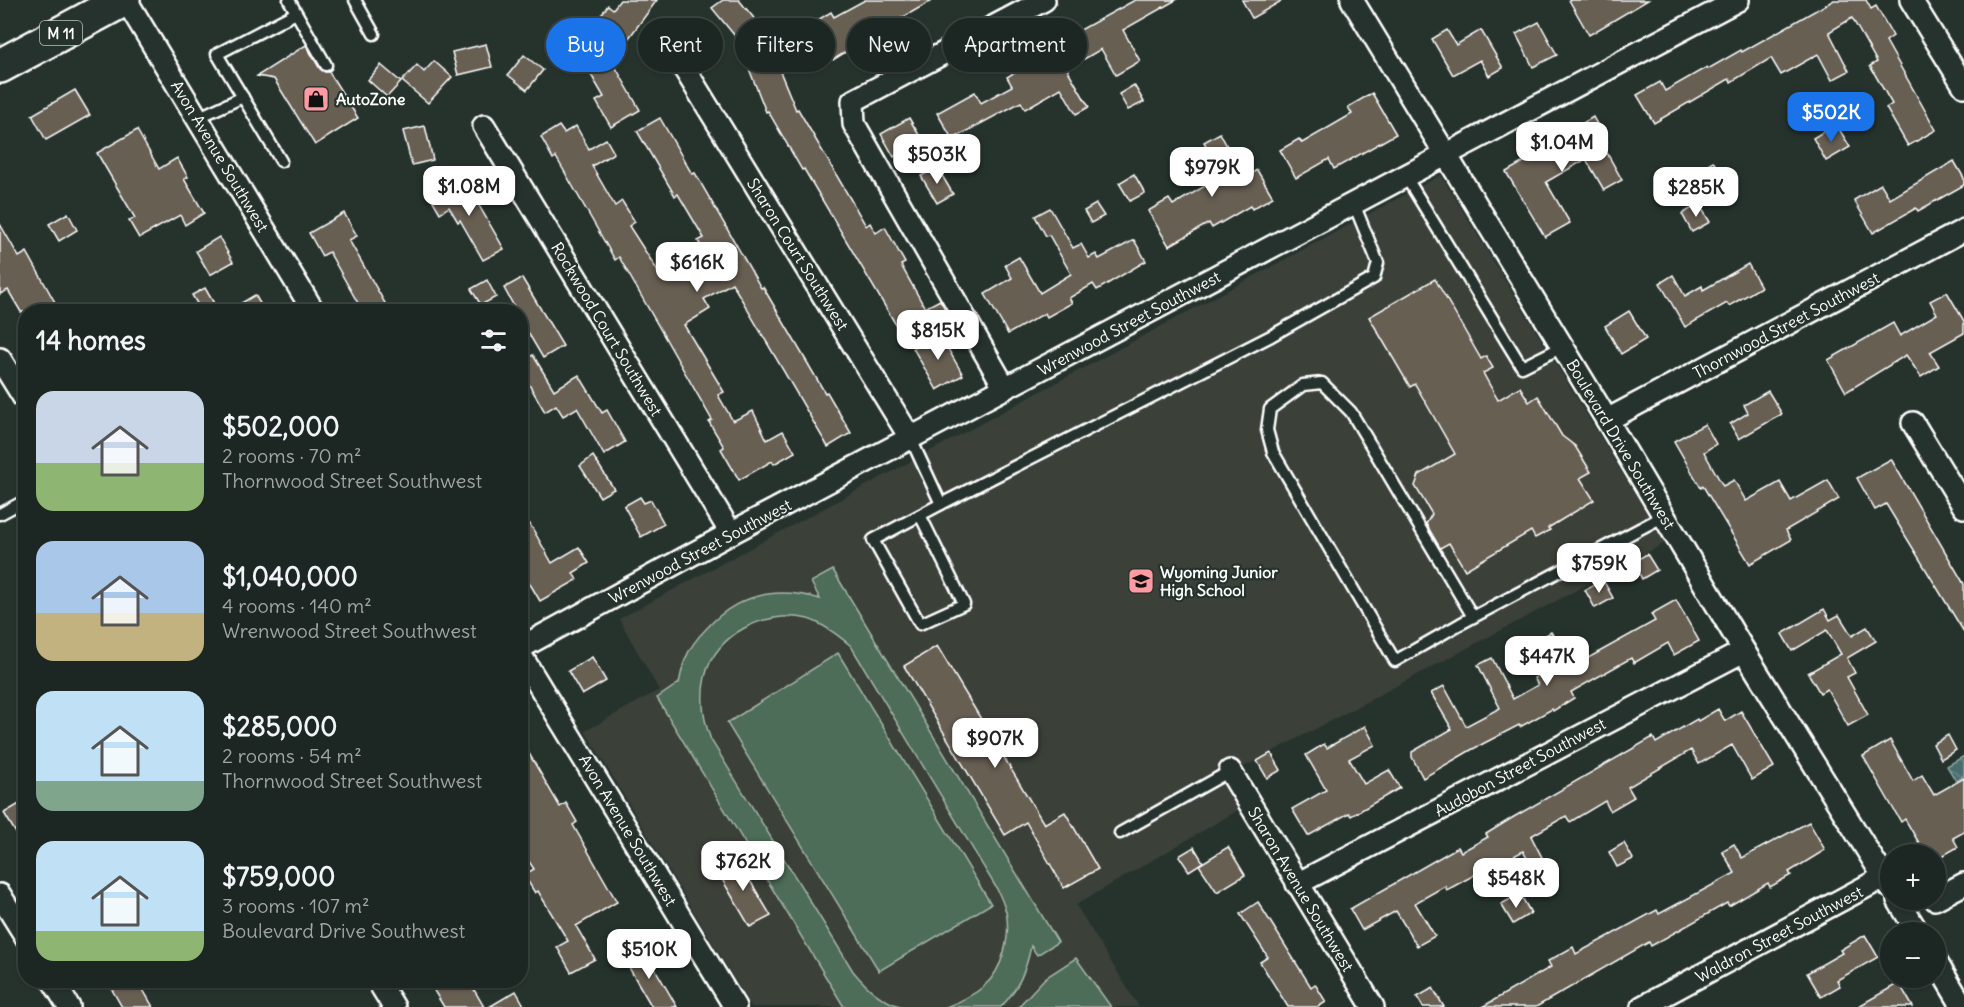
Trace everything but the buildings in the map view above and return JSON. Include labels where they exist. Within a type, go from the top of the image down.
[{"type":"main road","name":"M 11","points":[[0,66],[124,0]]},
{"type":"street","name":"Avon Avenue Southwest","points":[[124,0],[309,304]]},
{"type":"street","points":[[1005,388],[854,124],[853,101],[1044,0]]},
{"type":"street","name":"Boulevard Drive Southwest","points":[[1352,0],[1608,420],[1744,651],[1880,871]]},
{"type":"street","name":"Wrenwood Street Southwest","points":[[528,656],[731,533],[1738,0]]},
{"type":"street","points":[[1911,0],[1964,86]]},
{"type":"street","name":"Sharon Court Southwest","points":[[686,72],[911,439]]},
{"type":"street","name":"Rockwood Court Southwest","points":[[484,126],[731,533]]},
{"type":"street","name":"Thornwood Street Southwest","points":[[1608,420],[1964,230]]},
{"type":"street","points":[[0,359],[18,388]]},
{"type":"street","points":[[1913,423],[1964,507]]},
{"type":"street","name":"Audobon Street Southwest","points":[[1297,884],[1744,651]]},
{"type":"street","name":"Avon Avenue Southwest","points":[[528,670],[735,1007]]},
{"type":"street","name":"Sharon Avenue Southwest","points":[[1230,771],[1373,1007]]},
{"type":"street","points":[[1946,894],[1964,885]]},
{"type":"street","name":"Waldron Street Southwest","points":[[1642,1007],[1880,886]]},
{"type":"street","points":[[0,896],[18,924]]},
{"type":"street","points":[[1946,978],[1963,1007]]},
{"type":"street","points":[[57,988],[69,1007]]},
{"type":"street","points":[[382,988],[394,1007]]},
{"type":"lane","points":[[289,0],[326,65]]},
{"type":"lane","points":[[355,0],[374,34]]},
{"type":"lane","points":[[281,161],[217,54],[296,13]]},
{"type":"lane","points":[[197,118],[243,97]]},
{"type":"lane","points":[[1406,177],[1522,367],[1562,347]]},
{"type":"lane","points":[[920,515],[964,604],[920,624],[873,540],[920,515],[941,504],[1271,336],[1374,278],[1378,263],[1354,204]]},
{"type":"lane","points":[[1473,616],[1351,412],[1322,384],[1303,386],[1270,409],[1267,430],[1273,452],[1395,661],[1473,616],[1664,516]]},
{"type":"lane","points":[[911,439],[941,504]]},
{"type":"lane","points":[[0,514],[18,504]]},
{"type":"lane","points":[[1120,833],[1230,771]]},
{"type":"shaded area","name":"Wyoming Junior High School","points":[[1441,175],[1665,543],[1223,778],[1240,809],[1076,905],[1139,1007],[751,1007],[585,731],[659,690],[619,619]]},
{"type":"green space","points":[[833,570],[1058,942],[1037,955],[1031,946],[1027,964],[1020,979],[1001,1007],[946,1007],[975,993],[991,979],[1004,952],[1007,931],[1006,912],[997,889],[851,646],[825,627],[808,619],[792,617],[760,621],[731,637],[711,661],[703,685],[703,709],[711,740],[853,971],[875,993],[903,1007],[844,1007],[657,698],[679,683],[684,663],[694,643],[718,617],[744,601],[758,596],[788,593],[820,599],[811,582]]},
{"type":"green space","points":[[838,653],[991,904],[879,971],[727,723]]},
{"type":"green space","points":[[1076,958],[1111,1007],[1018,1007],[1045,978]]},
{"type":"water","points":[[1964,756],[1964,776],[1956,781],[1947,766]]},
{"type":"place","name":"AutoZone","points":[[316,99]]},
{"type":"place","name":"Wyoming Junior High School","points":[[1141,581]]}]
